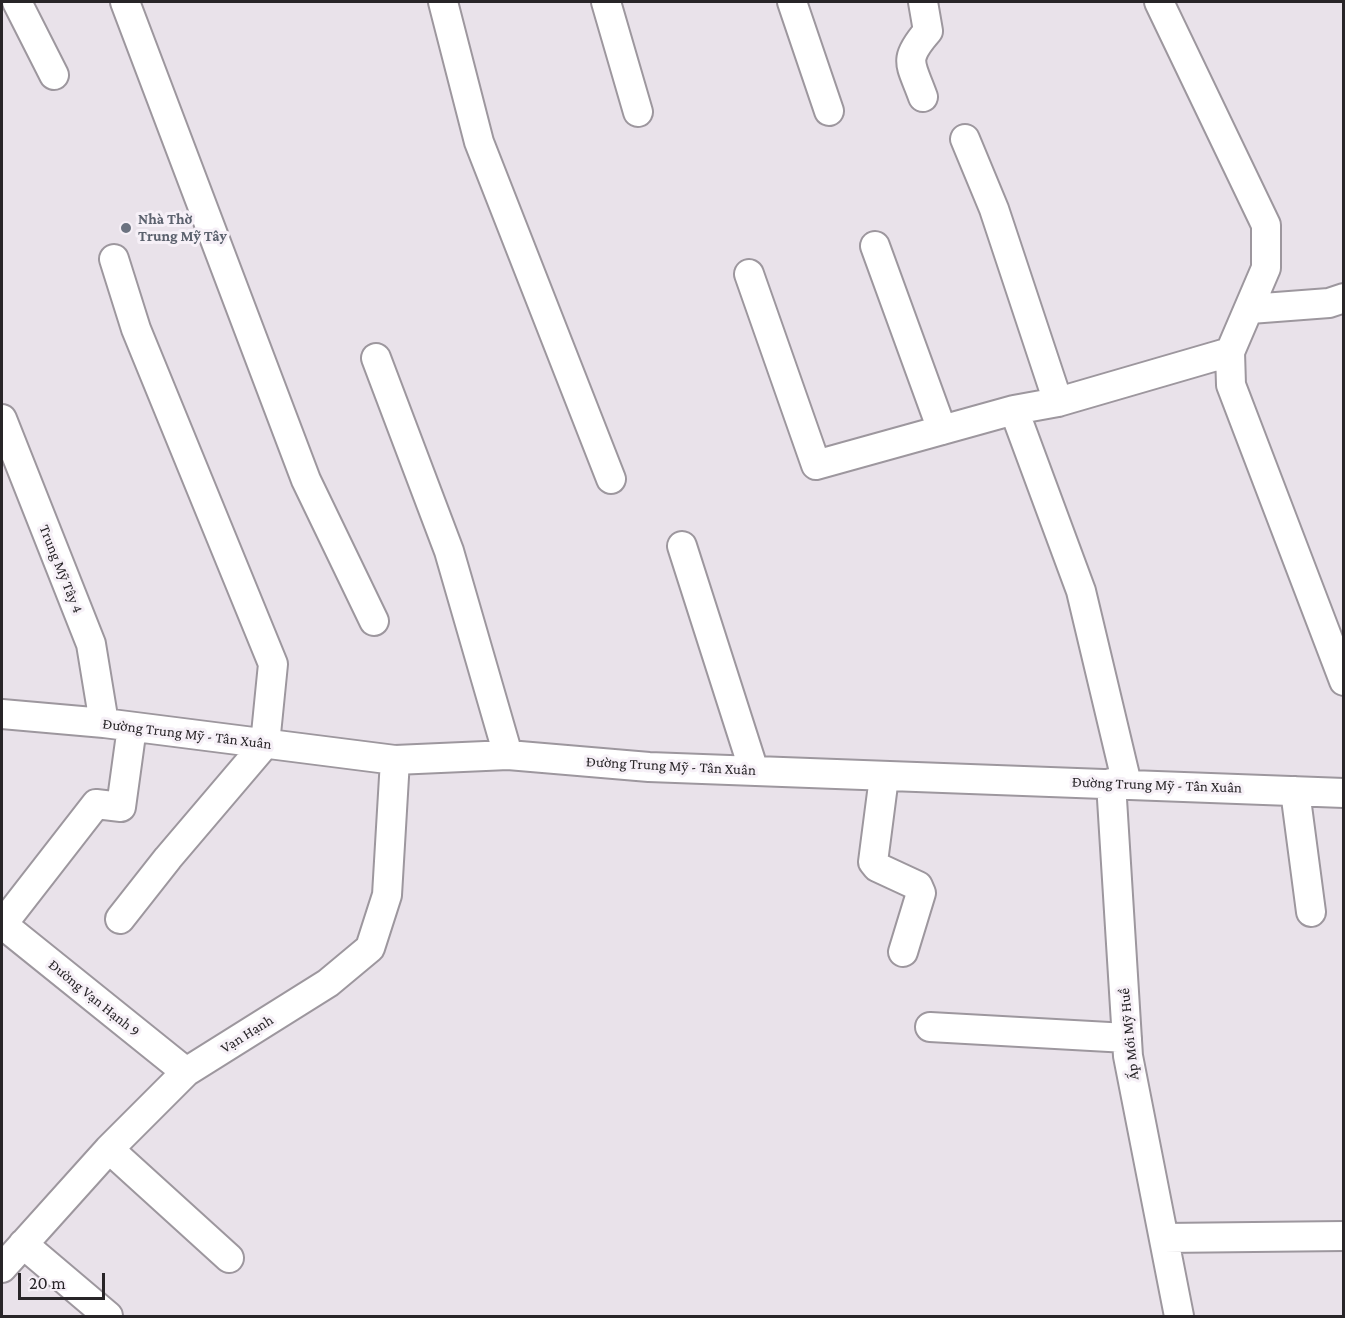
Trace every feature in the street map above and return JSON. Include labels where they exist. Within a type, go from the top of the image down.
[{"type":"street","points":[[17,2],[54,75]]},
{"type":"street","points":[[125,2],[306,480],[374,621]]},
{"type":"street","points":[[443,2],[479,142],[611,479]]},
{"type":"street","points":[[606,2],[638,112]]},
{"type":"street","points":[[792,2],[829,111]]},
{"type":"street","points":[[1159,2],[1266,225],[1266,268],[1230,352],[1231,386],[1344,681]]},
{"type":"street","points":[[923,97],[910,59],[912,49],[928,31],[928,3]]},
{"type":"street","points":[[965,139],[994,209],[1058,402]]},
{"type":"street","points":[[876,246],[942,430]]},
{"type":"street","points":[[114,259],[136,329],[273,664],[265,744],[120,919]]},
{"type":"street","points":[[749,274],[816,465],[1014,410],[1058,402],[1230,352]]},
{"type":"street","points":[[1250,309],[1329,303],[1344,298]]},
{"type":"street","points":[[376,358],[449,551],[508,755]]},
{"type":"street","name":"Ấp Mới Mỹ Huề","points":[[1014,410],[1081,591],[1119,783],[1128,1056],[1179,1317]]},
{"type":"street","name":"Trung Mỹ Tây 4","points":[[2,419],[91,644],[118,725],[121,807],[96,804],[2,925]]},
{"type":"street","points":[[681,546],[754,771]]},
{"type":"street","name":"Đường Trung Mỹ - Tân Xuân","points":[[2,714],[118,725],[395,760],[508,755],[649,767],[1344,793]]},
{"type":"street","name":"Vạn Hạnh","points":[[2,1268],[110,1149],[186,1072],[328,983],[370,948],[387,896],[395,760]]},
{"type":"street","points":[[884,777],[873,862],[877,867],[918,886],[921,892],[903,952]]},
{"type":"street","points":[[1295,791],[1311,912]]},
{"type":"street","name":"Đường Vạn Hạnh 9","points":[[2,925],[186,1072]]},
{"type":"street","points":[[930,1027],[1127,1038]]},
{"type":"street","points":[[110,1149],[229,1258]]},
{"type":"street","points":[[1164,1239],[1344,1236]]},
{"type":"street","points":[[24,1244],[108,1317]]},
{"type":"place","name":"Nhà Thờ Trung Mỹ Tây","points":[[126,228]]}]
